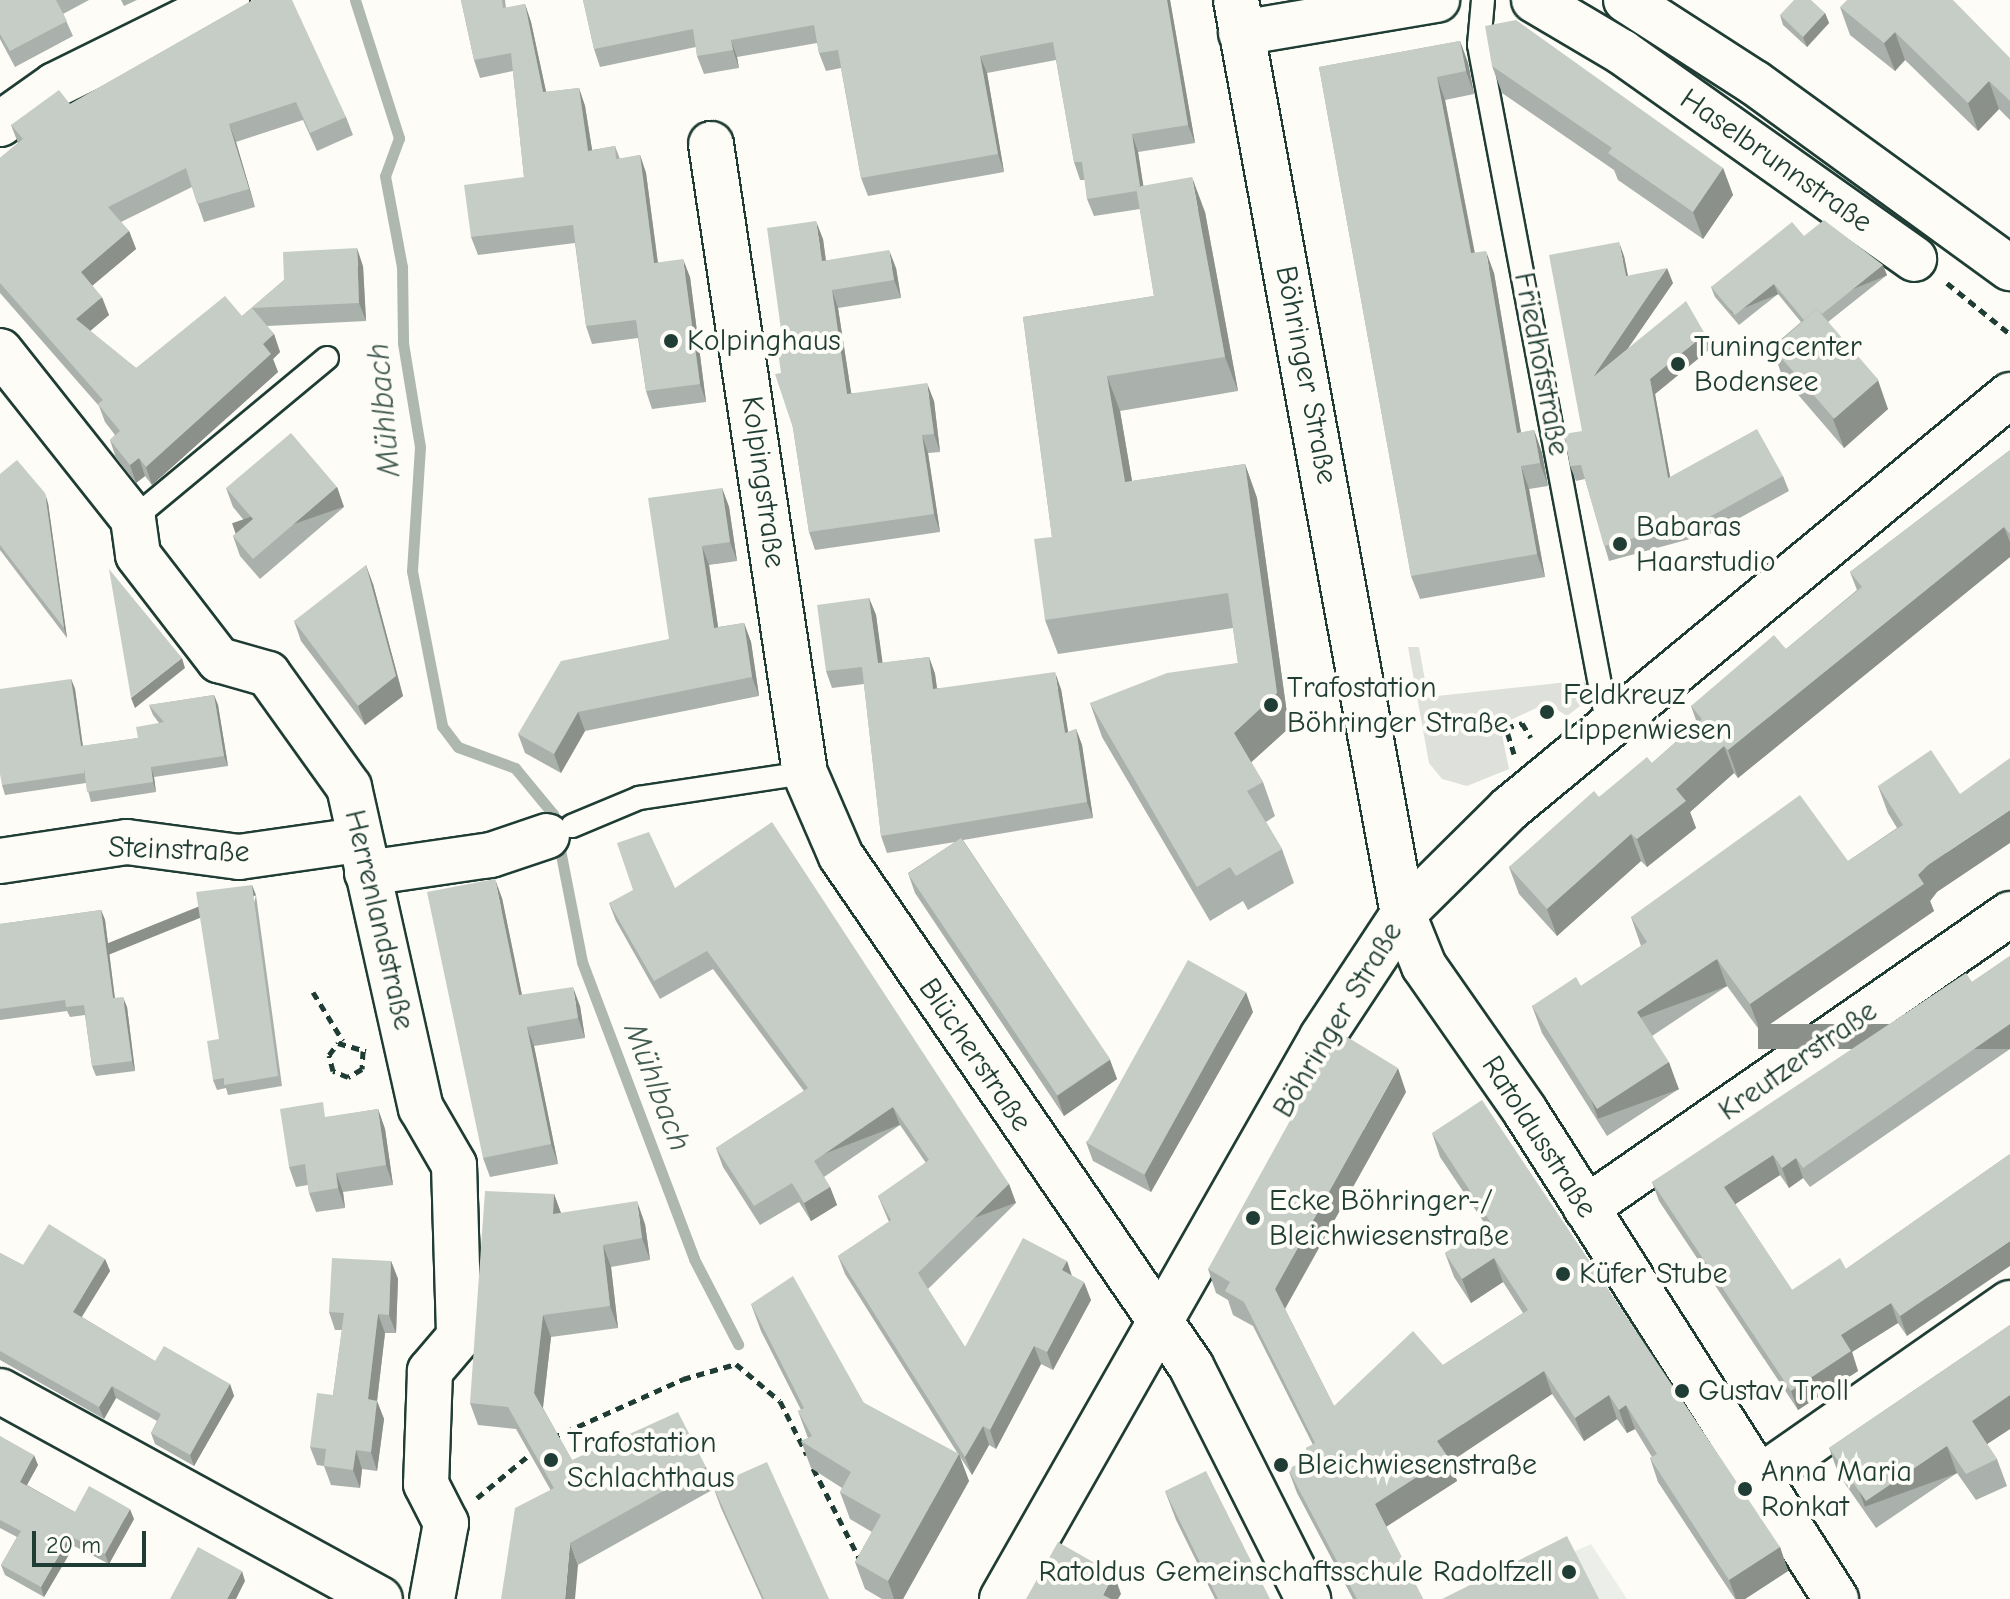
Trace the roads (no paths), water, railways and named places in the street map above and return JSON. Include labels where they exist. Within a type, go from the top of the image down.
[{"type":"street","points":[[0,124],[55,85],[227,0]]},
{"type":"street","points":[[1239,16],[1437,0]]},
{"type":"street","name":"Haselbrunnstraße","points":[[1534,0],[1622,52],[1914,259]]},
{"type":"street","name":"Haselbrunnstraße","points":[[1626,0],[1755,83],[2010,268]]},
{"type":"street","name":"Böhringer Straße","points":[[1002,1599],[1162,1329],[1322,1037],[1403,914],[1239,16]]},
{"type":"street","name":"Kolpingstraße","points":[[711,144],[805,773]]},
{"type":"street","name":"Herrenlandstraße","points":[[0,351],[133,519],[138,555],[219,660],[268,674],[313,731],[349,787],[421,1108],[454,1165],[459,1337],[430,1371],[426,1484],[446,1523],[432,1599]]},
{"type":"street","points":[[1403,914],[1509,809],[2010,395]]},
{"type":"street","name":"Blücherstraße","points":[[805,773],[841,856],[1162,1329]]},
{"type":"street","name":"Steinstraße","points":[[0,861],[127,842],[239,857],[491,855],[560,831]]},
{"type":"street","name":"Ratoldusstraße","points":[[1403,914],[1424,966],[1586,1208],[1836,1599]]},
{"type":"street","name":"Kreutzerstraße","points":[[1586,1208],[2010,914]]},
{"type":"street","points":[[1759,1478],[2010,1303]]},
{"type":"street","points":[[1162,1329],[1191,1366],[1308,1599]]},
{"type":"street","points":[[0,1391],[380,1599]]},
{"type":"lane","name":"Friedhofstraße","points":[[1483,0],[1479,45],[1608,727]]},
{"type":"lane","points":[[133,519],[327,358]]},
{"type":"lane","name":"Steinstraße","points":[[560,831],[639,798],[805,773]]},
{"type":"waterway","name":"Mühlbach","points":[[355,0],[399,138],[385,176],[402,267],[403,343],[420,447],[412,571],[442,726],[458,747],[515,768],[553,814],[582,962],[694,1259],[738,1344]]},
{"type":"place","name":"Kolpinghaus","points":[[671,341]]},
{"type":"place","name":"Tuningcenter Bodensee","points":[[1678,364]]},
{"type":"place","name":"Babaras Haarstudio","points":[[1620,544]]},
{"type":"place","name":"Trafostation Böhringer Straße","points":[[1271,705]]},
{"type":"place","name":"Feldkreuz Lippenwiesen","points":[[1547,712]]},
{"type":"place","name":"Ecke Böhringer-/ Bleichwiesenstraße","points":[[1253,1218]]},
{"type":"place","name":"Küfer Stube","points":[[1563,1274]]},
{"type":"place","name":"Gustav Troll","points":[[1682,1391]]},
{"type":"place","name":"Trafostation Schlachthaus","points":[[551,1460]]},
{"type":"place","name":"Bleichwiesenstraße","points":[[1281,1465]]},
{"type":"place","name":"Anna Maria Ronkat","points":[[1745,1489]]},
{"type":"place","name":"Ratoldus Gemeinschaftsschule Radolfzell","points":[[1569,1572]]}]
